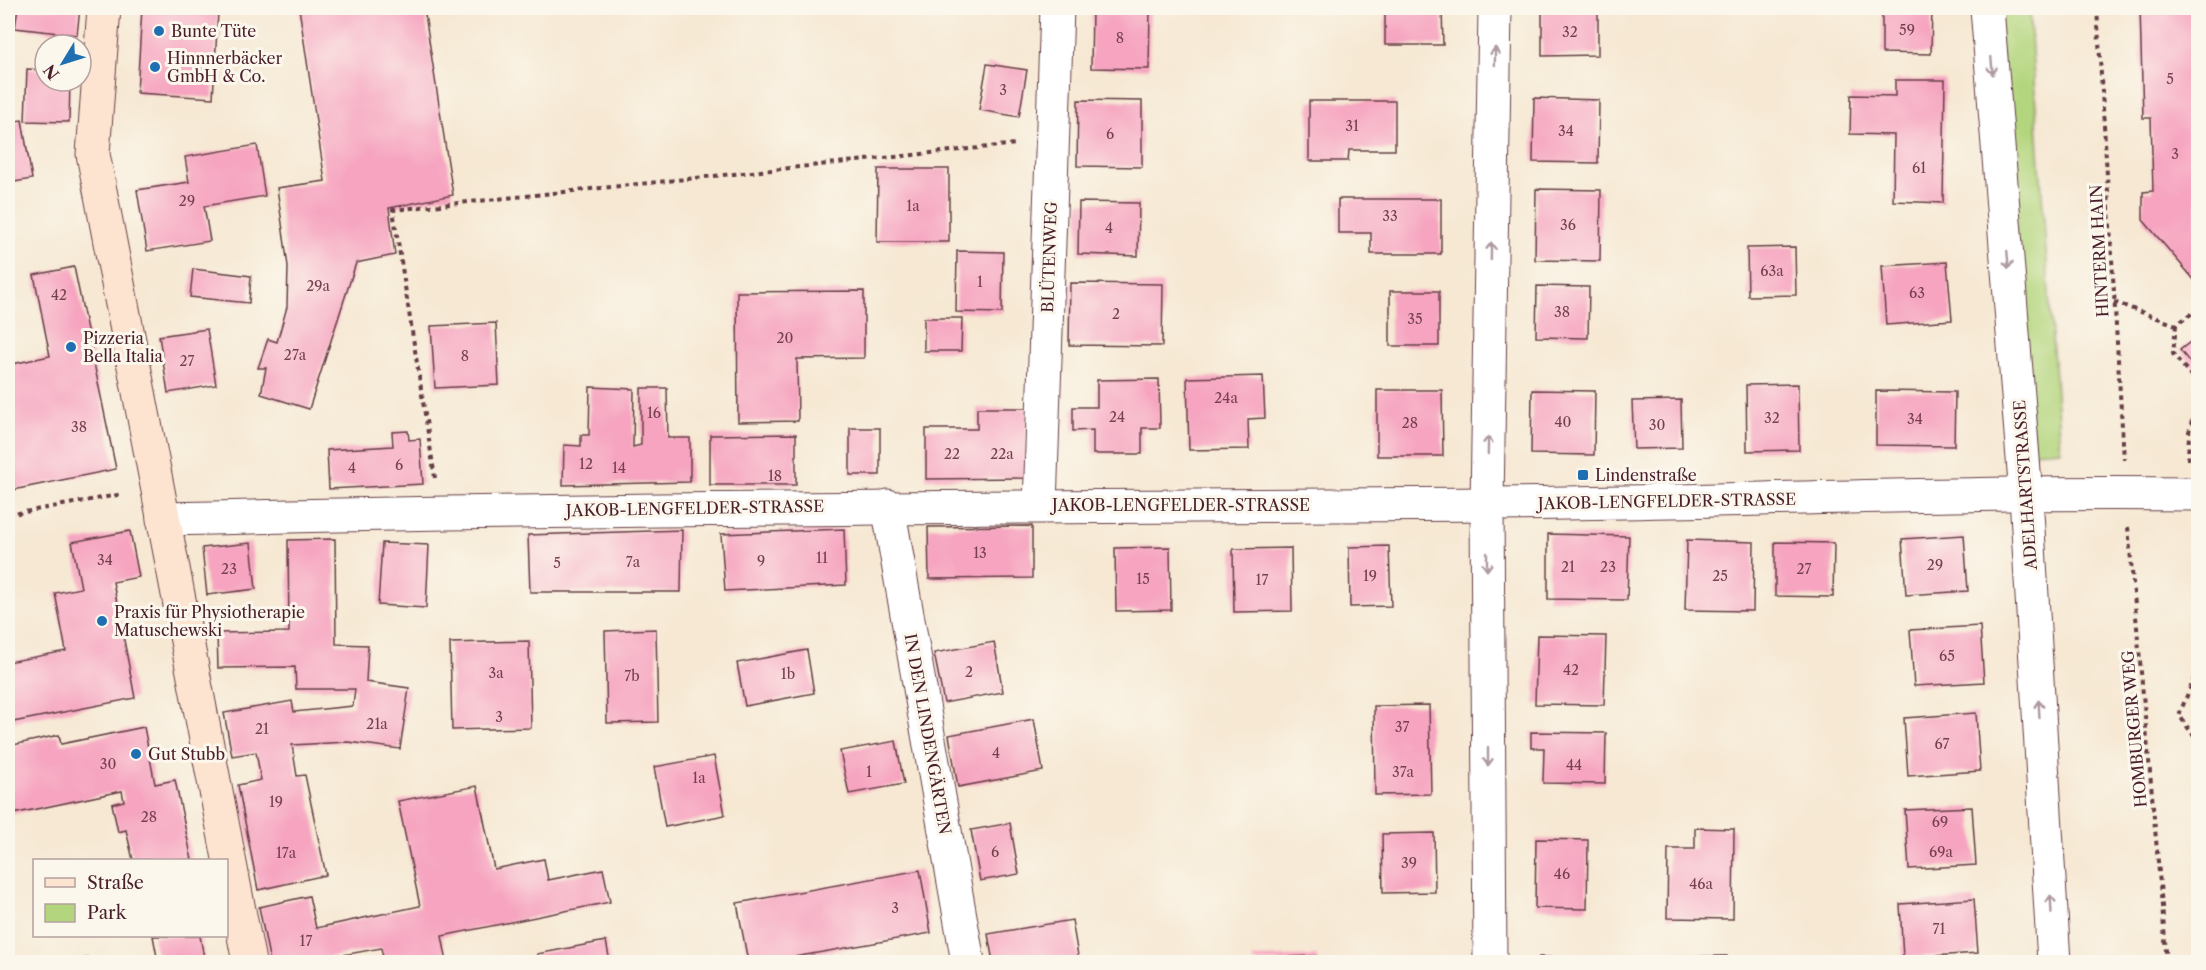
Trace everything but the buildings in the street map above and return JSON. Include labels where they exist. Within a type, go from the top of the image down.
[{"type":"street","points":[[104,8],[93,154],[249,963]]},
{"type":"street","name":"BLÜTENWEG","points":[[1040,506],[1057,8]]},
{"type":"street","points":[[1490,963],[1487,504],[1495,8]]},
{"type":"street","name":"ADELHARTSTRASSE","points":[[1987,8],[2026,496],[2054,963]]},
{"type":"street","name":"JAKOB-LENGFELDER-STRASSE","points":[[160,503],[441,512],[888,506],[1487,504],[2126,493],[2193,494]]},
{"type":"street","name":"IN DEN LINDENGÄRTEN","points":[[888,506],[968,963]]},
{"type":"path","name":"HINTERM HAIN","points":[[2097,8],[2126,493]]},
{"type":"path","points":[[441,512],[393,210],[1053,140]]},
{"type":"path","points":[[2114,302],[2175,326]]},
{"type":"path","points":[[2175,326],[2199,309]]},
{"type":"path","points":[[2175,326],[2173,354],[2199,384]]},
{"type":"path","points":[[2193,494],[2189,432],[2199,396]]},
{"type":"path","name":"HOMBURGER WEG","points":[[2126,493],[2167,963]]},
{"type":"path","points":[[8,515],[160,503]]},
{"type":"path","points":[[2199,669],[2179,715],[2199,742]]},
{"type":"green space","points":[[1998,8],[2029,8],[2060,450],[2033,452]]},
{"type":"place","name":"Bunte Tüte","points":[[159,31]]},
{"type":"place","name":"Hinnnerbäcker GmbH & Co.","points":[[155,67]]},
{"type":"place","name":"Pizzeria Bella Italia","points":[[71,347]]},
{"type":"place","name":"Lindenstraße","points":[[1583,475]]},
{"type":"place","name":"Praxis für Physiotherapie Matuschewski","points":[[102,621]]},
{"type":"place","name":"Gut Stubb","points":[[136,754]]}]
